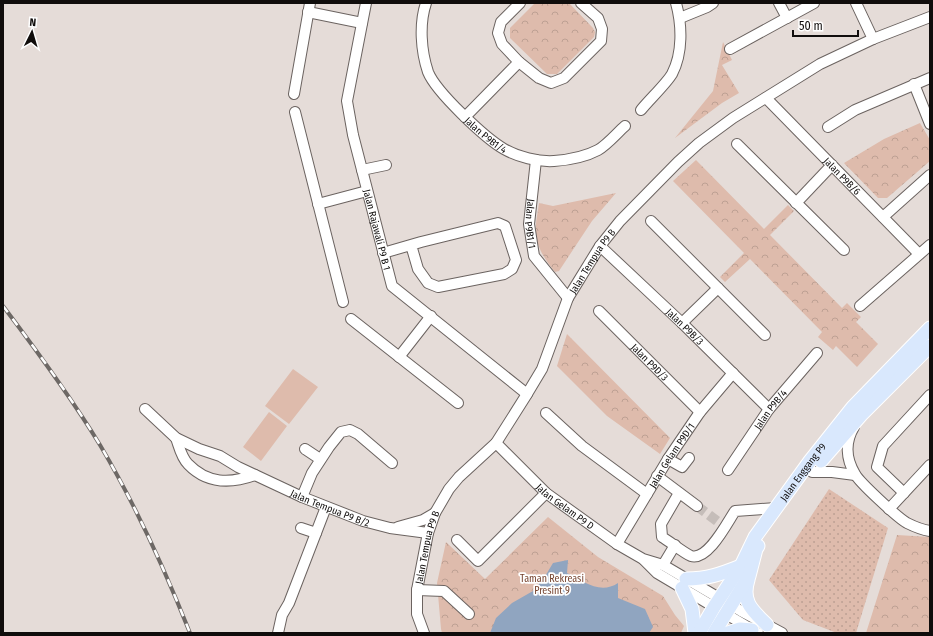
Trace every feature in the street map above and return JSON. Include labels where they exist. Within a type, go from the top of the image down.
[{"type":"main road","name":"Jalan Enggang P9","points":[[745,572],[755,537],[810,461],[853,407],[930,328]]},
{"type":"main road","name":"Jalan Enggang P9","points":[[714,633],[756,549],[812,472],[861,415],[930,346]]},
{"type":"main road","points":[[695,633],[692,609],[684,584],[707,578],[745,572],[747,601],[759,629],[740,629],[728,633]]},
{"type":"main road","name":"Jalan Enggang P9","points":[[699,633],[727,607]]},
{"type":"street","name":"Jalan Rajawali P9 B 1","points":[[366,3],[347,101],[353,135],[392,286],[527,394]]},
{"type":"street","name":"Jalan P9B1/4","points":[[426,3],[422,32],[424,53],[429,73],[446,97],[465,117],[504,149],[536,160],[554,161],[576,157],[598,150],[625,126]]},
{"type":"street","points":[[520,3],[501,22],[498,33],[502,44],[519,62],[539,78],[551,83],[564,78],[601,40],[602,29],[598,18],[584,4]]},
{"type":"street","points":[[641,110],[672,74],[677,59],[680,39],[680,18],[676,3]]},
{"type":"street","points":[[680,18],[713,3]]},
{"type":"street","points":[[779,3],[787,18]]},
{"type":"street","points":[[730,48],[814,3]]},
{"type":"street","points":[[856,3],[873,39]]},
{"type":"street","points":[[294,94],[309,8],[362,24]]},
{"type":"street","name":"Jalan Tempua P9 B","points":[[424,633],[417,614],[418,590],[428,533],[434,513],[459,477],[496,443],[542,369],[568,298],[600,246],[620,221],[678,162],[699,143],[733,118],[820,64],[873,39],[930,17]]},
{"type":"street","points":[[465,117],[519,62]]},
{"type":"street","points":[[828,127],[855,110],[930,78]]},
{"type":"street","points":[[914,84],[930,124]]},
{"type":"street","name":"Jalan P9B/6","points":[[766,98],[920,254]]},
{"type":"street","points":[[295,112],[343,302]]},
{"type":"street","points":[[737,144],[844,250]]},
{"type":"street","name":"Jalan P9B1/1","points":[[536,160],[529,224],[534,256],[568,298]]},
{"type":"street","points":[[362,170],[386,165]]},
{"type":"street","points":[[796,203],[832,165]]},
{"type":"street","points":[[883,217],[930,175]]},
{"type":"street","points":[[318,204],[367,192]]},
{"type":"street","points":[[651,221],[765,335]]},
{"type":"street","points":[[383,253],[411,245],[498,223],[505,226],[516,260],[512,269],[504,274],[438,287],[428,283],[418,269],[411,245]]},
{"type":"street","points":[[860,306],[930,244]]},
{"type":"street","name":"Jalan P9B/3","points":[[600,246],[682,323],[769,409]]},
{"type":"street","points":[[516,260],[534,256]]},
{"type":"street","points":[[682,323],[718,288]]},
{"type":"street","name":"Jalan P9D/3","points":[[599,311],[700,412]]},
{"type":"street","points":[[399,357],[431,316]]},
{"type":"street","points":[[351,319],[458,402]]},
{"type":"street","name":"Jalan P9B/4","points":[[728,470],[769,409],[817,353]]},
{"type":"street","name":"Jalan Gelam P9D/1","points":[[617,544],[668,459],[700,412],[733,373]]},
{"type":"street","points":[[904,492],[878,467],[881,453],[883,446],[930,395]]},
{"type":"street","points":[[145,409],[176,438],[187,464],[203,476],[223,482],[245,479],[255,475]]},
{"type":"street","points":[[546,413],[582,446],[647,494]]},
{"type":"street","points":[[861,415],[850,434],[847,450],[848,459],[855,475],[889,509],[906,522],[930,531]]},
{"type":"street","points":[[302,498],[312,473],[320,459],[341,432],[350,430],[358,434],[392,462]]},
{"type":"street","name":"Jalan Tempua P9 B/2","points":[[176,438],[199,449],[220,456],[238,467],[302,498],[363,521],[390,528],[428,533]]},
{"type":"street","name":"Jalan Gelam P9 D","points":[[496,443],[546,493],[617,544],[643,559],[663,565],[684,584]]},
{"type":"street","points":[[305,449],[320,459]]},
{"type":"street","points":[[668,459],[682,467],[689,458]]},
{"type":"street","points":[[889,509],[930,465]]},
{"type":"street","points":[[812,472],[832,472],[855,475]]},
{"type":"street","points":[[657,476],[697,506]]},
{"type":"street","points":[[457,540],[478,561],[546,493]]},
{"type":"street","points":[[679,493],[661,524],[662,537],[691,556],[701,555],[712,546],[735,512],[776,508]]},
{"type":"street","points":[[278,633],[282,615],[289,603],[326,507]]},
{"type":"street","points":[[390,528],[423,520],[434,513]]},
{"type":"street","points":[[301,528],[316,533]]},
{"type":"street","points":[[663,565],[675,545]]},
{"type":"street","name":"Jalan Gelam P9 D","points":[[643,559],[657,573],[684,584],[727,607]]},
{"type":"street","points":[[418,590],[444,591],[469,614]]},
{"type":"street","points":[[727,607],[759,629],[782,633]]},
{"type":"street","points":[[727,607],[759,629]]},
{"type":"green space","points":[[535,3],[569,3],[595,32],[594,37],[557,74],[547,74],[510,38],[510,28]]},
{"type":"green space","points":[[723,42],[732,60],[722,65],[739,93],[722,103],[675,138],[713,91]]},
{"type":"green space","points":[[920,123],[930,140],[930,161],[887,198],[878,198],[844,163],[884,139]]},
{"type":"green space","points":[[696,160],[764,229],[788,205],[794,211],[770,235],[842,308],[847,303],[861,317],[856,322],[878,344],[857,367],[836,346],[833,350],[818,337],[822,332],[750,259],[725,282],[720,277],[744,253],[673,181]]},
{"type":"green space","points":[[616,193],[592,221],[559,271],[555,272],[545,258],[536,238],[539,203],[553,206]]},
{"type":"green space","points":[[567,334],[670,438],[660,454],[607,416],[557,366]]},
{"type":"green space","points":[[293,369],[318,387],[289,424],[265,406]]},
{"type":"green space","points":[[269,412],[287,426],[261,461],[243,447]]},
{"type":"green space","points":[[829,489],[888,528],[856,633],[837,633],[803,620],[769,580]]},
{"type":"green space","name":"Taman Rekreasi Presint 9","points":[[548,517],[598,557],[663,596],[684,626],[681,633],[442,633],[437,583],[446,542],[485,579]]},
{"type":"green space","points":[[897,535],[930,537],[930,633],[866,633]]},
{"type":"water","points":[[568,560],[567,573],[585,583],[592,586],[605,588],[618,583],[618,598],[645,609],[653,627],[649,633],[490,633],[496,618],[512,603],[533,591],[544,578],[553,563]]},
{"type":"tunnel","points":[[697,506],[725,527]]},
{"type":"railway","points":[[3,306],[66,392],[113,467],[149,538],[190,633]]}]
